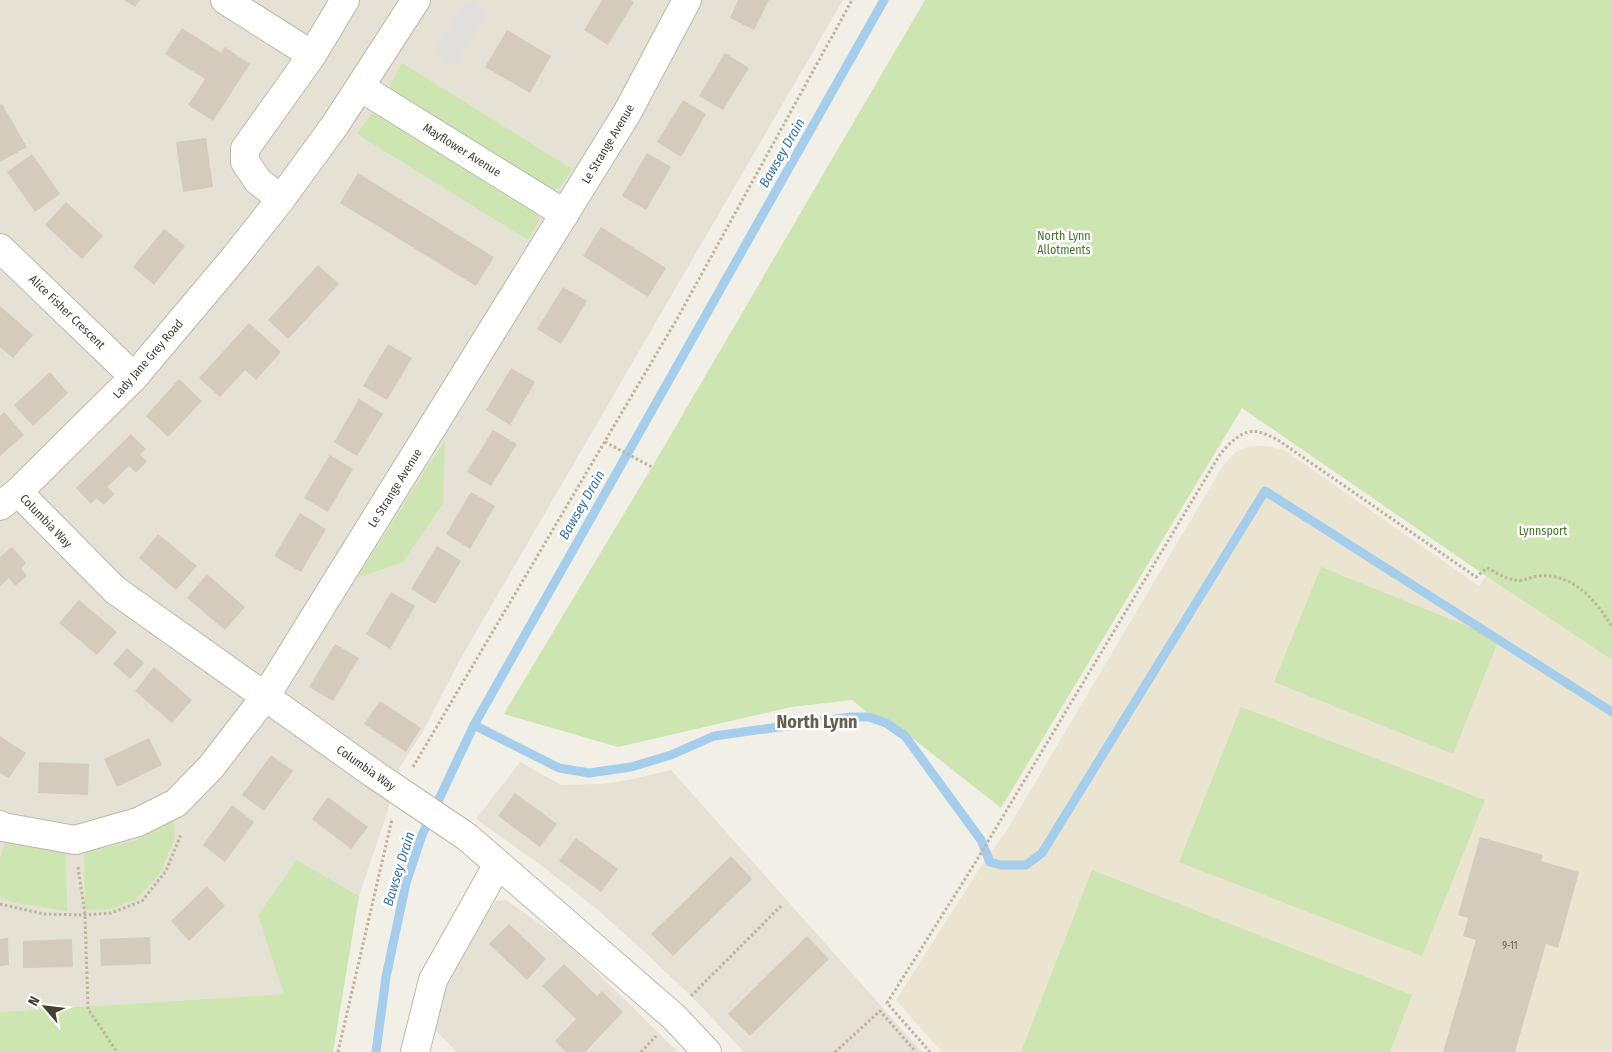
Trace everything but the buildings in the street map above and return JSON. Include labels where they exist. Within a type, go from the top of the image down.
[{"type":"street","points":[[225,0],[312,54]]},
{"type":"street","points":[[281,199],[258,181],[245,162],[245,149],[312,54],[345,0]]},
{"type":"street","name":"Lady Jane Grey Road","points":[[9,499],[134,377],[236,256],[281,199],[360,87],[416,0]]},
{"type":"street","name":"Le Strange Avenue","points":[[0,825],[75,840],[138,822],[176,803],[211,767],[265,697],[565,214],[627,113],[687,0]]},
{"type":"street","name":"Mayflower Avenue","points":[[360,87],[565,214]]},
{"type":"street","name":"Alice Fisher Crescent","points":[[0,248],[134,377]]},
{"type":"street","name":"Columbia Way","points":[[9,499],[115,590],[467,837],[674,1017],[707,1052]]},
{"type":"street","points":[[415,1052],[433,980],[498,864]]},
{"type":"path","points":[[338,1052],[409,798],[605,442],[677,319],[852,0]]},
{"type":"path","points":[[930,1052],[887,1003],[975,863],[1219,456],[1229,443],[1244,434],[1258,431],[1278,440],[1476,577],[1487,568],[1516,581],[1538,576],[1560,577],[1582,588],[1602,611],[1612,627]]},
{"type":"path","points":[[605,442],[652,467]]},
{"type":"path","points":[[0,904],[44,914],[85,915],[111,913],[142,900],[166,872],[180,837],[176,803]]},
{"type":"path","points":[[75,840],[85,915],[88,1009],[117,1052]]},
{"type":"path","points":[[674,1017],[696,989],[781,906]]},
{"type":"path","points":[[835,1052],[880,1011],[916,1052]]},
{"type":"shaded area","points":[[0,0],[843,0],[458,663],[425,728],[400,767],[387,813],[359,896],[297,860],[284,994],[0,1012]]},
{"type":"shaded area","points":[[466,0],[487,12],[455,65],[434,53]]},
{"type":"shaded area","points":[[1250,446],[1267,446],[1284,450],[1479,586],[1486,576],[1612,660],[1612,1052],[942,1052],[896,1000],[983,863],[1007,830],[1224,464],[1236,452]]},
{"type":"shaded area","points":[[520,762],[561,785],[601,784],[671,770],[922,1052],[744,1052],[698,1003],[599,911],[541,865],[476,819]]},
{"type":"shaded area","points":[[506,900],[568,944],[678,1052],[457,1052],[429,1024],[445,976],[496,901]]},
{"type":"green space","name":"North Lynn Allotments","points":[[925,0],[1612,0],[1612,660],[1486,576],[1242,408],[1001,808],[897,726],[867,712],[852,700],[791,707],[618,747],[504,714],[652,467]]},
{"type":"green space","points":[[402,63],[572,169],[559,188],[552,190],[544,188],[392,91],[390,85]]},
{"type":"green space","points":[[381,113],[536,209],[540,218],[528,240],[357,134],[371,114]]},
{"type":"green space","points":[[445,440],[443,503],[403,562],[357,578]]},
{"type":"green space","points":[[1321,567],[1499,639],[1453,754],[1274,682]]},
{"type":"green space","points":[[1241,707],[1485,800],[1422,956],[1179,862]]},
{"type":"green space","points":[[173,820],[175,839],[158,876],[135,900],[110,909],[85,910],[84,852],[135,841]]},
{"type":"green space","points":[[6,840],[66,853],[67,911],[15,903],[0,897],[0,859]]},
{"type":"green space","points":[[297,860],[359,896],[333,1052],[0,1052],[0,1012],[284,994],[258,915]]},
{"type":"green space","points":[[1092,870],[1412,995],[1390,1052],[1021,1052]]},
{"type":"waterway","name":"Bawsey Drain","points":[[376,1052],[386,977],[406,883],[422,835],[474,725],[884,0]]},
{"type":"waterway","points":[[474,725],[559,768],[589,773],[631,767],[671,755],[714,736],[851,717],[869,717],[886,723],[905,736],[981,840],[990,862],[1001,865],[1026,865],[1042,853],[1265,491],[1612,712]]},
{"type":"district","name":"North Lynn","points":[[817,722]]},
{"type":"park label","name":"Lynnsport","points":[[1543,531]]}]
